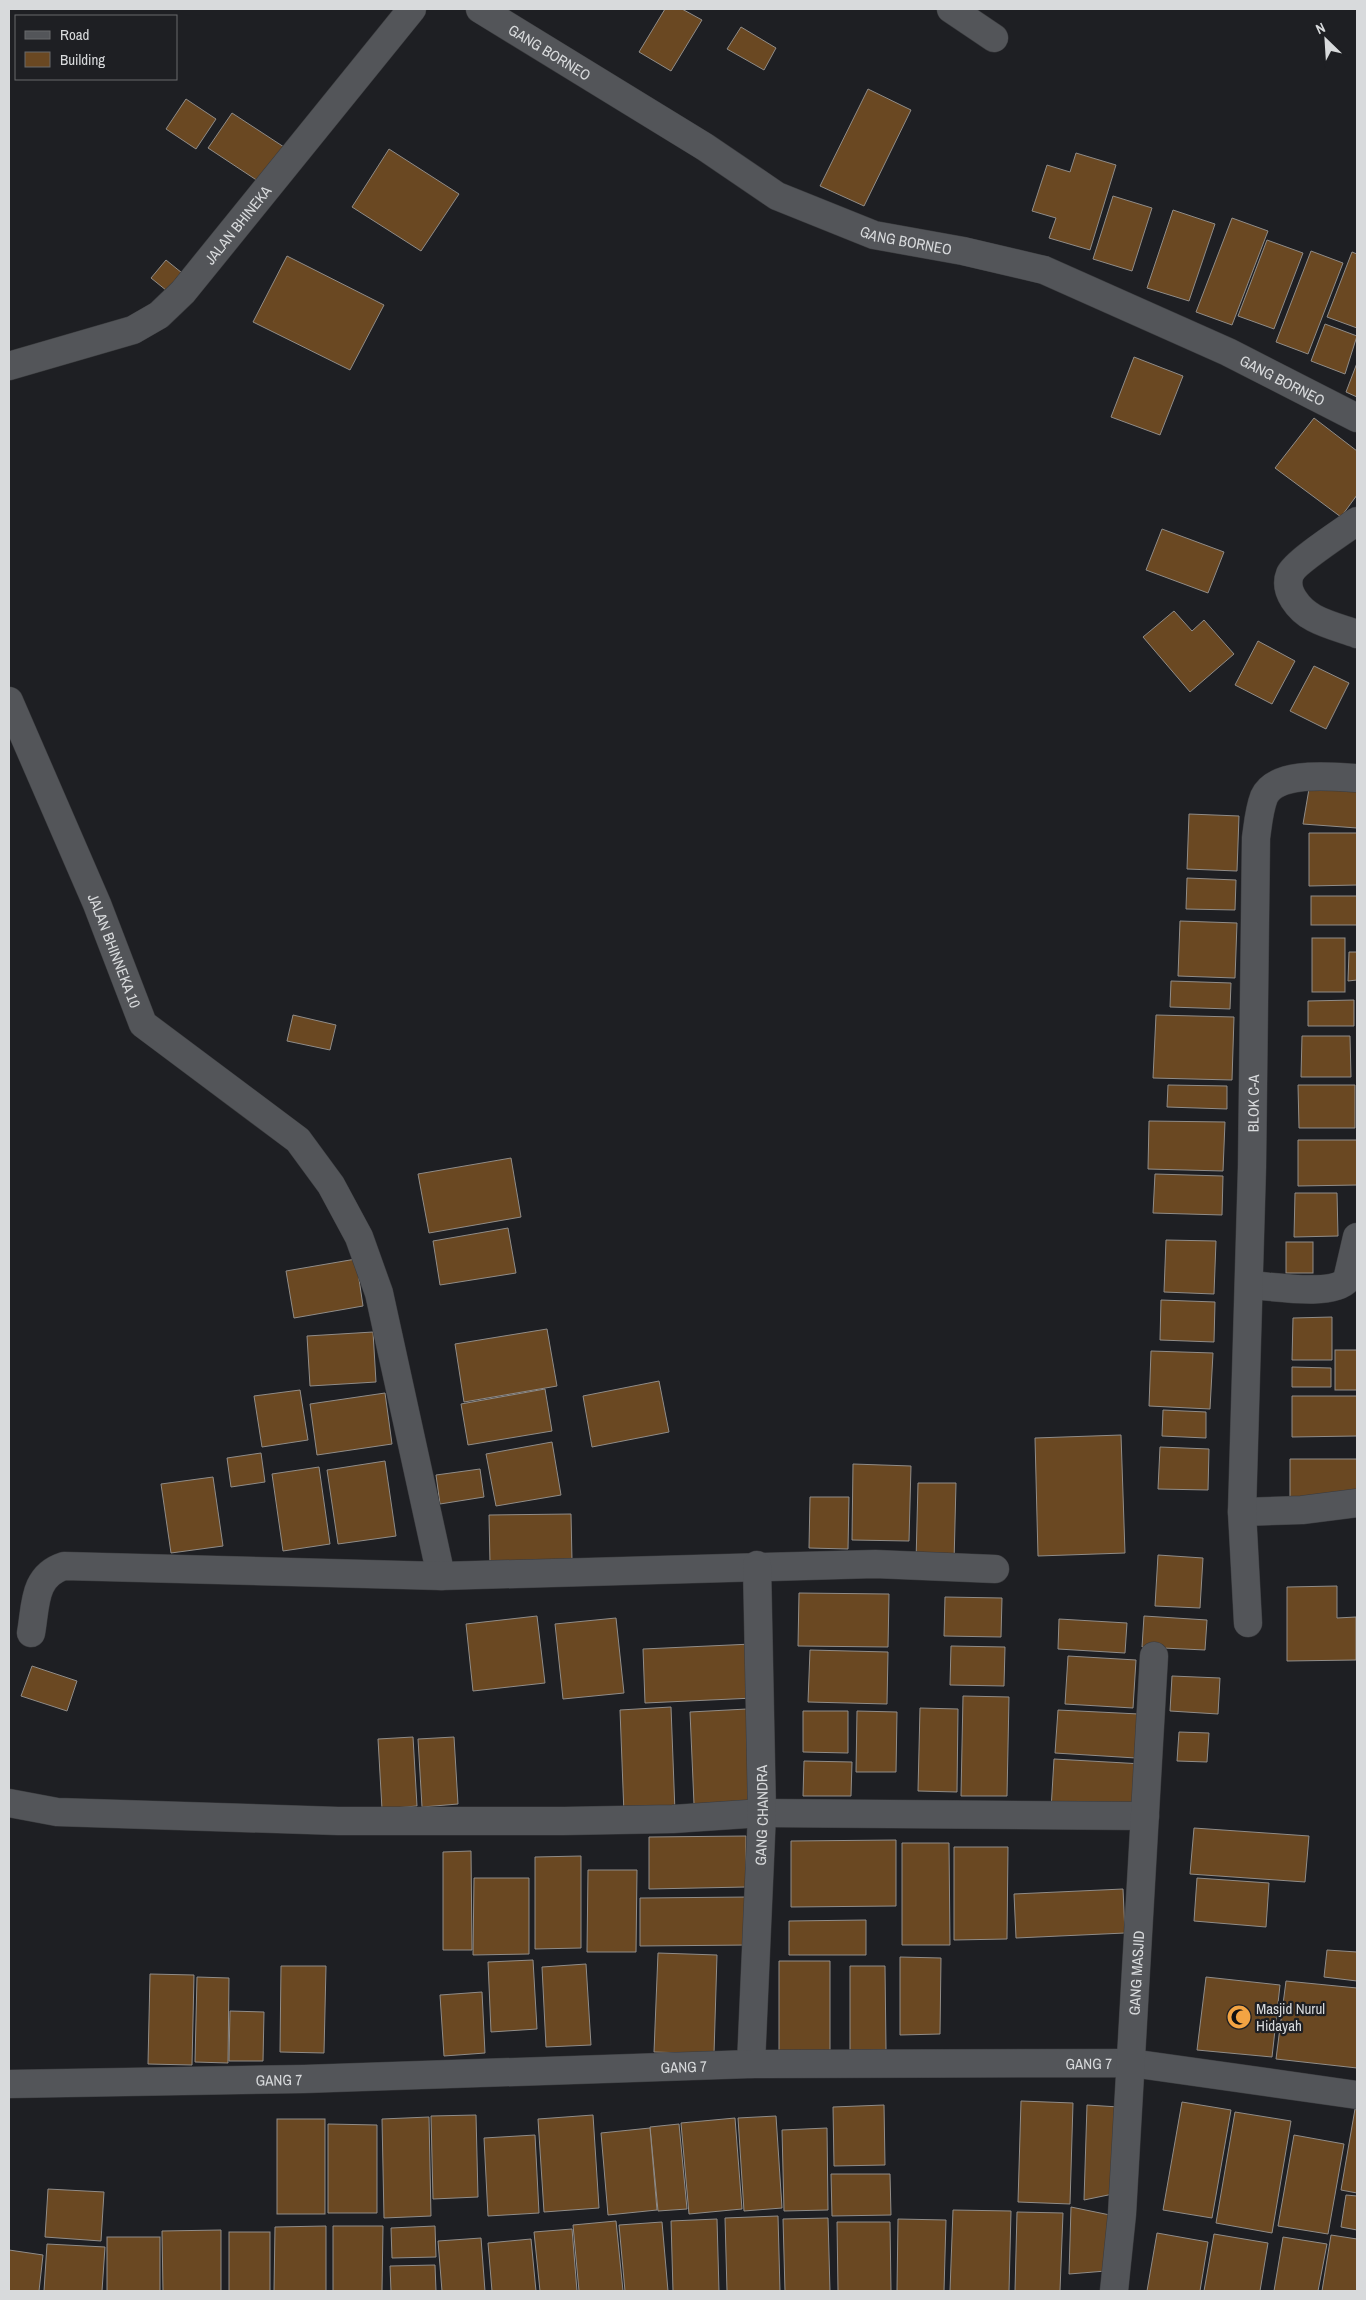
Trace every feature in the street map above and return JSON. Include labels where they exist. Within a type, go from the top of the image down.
[{"type":"street","name":"JALAN BHINEKA","points":[[9,366],[133,330],[159,315],[183,292],[412,9]]},
{"type":"street","name":"GANG BORNEO","points":[[480,9],[705,147],[777,196],[874,235],[963,251],[1044,270],[1228,352],[1357,418]]},
{"type":"street","points":[[951,9],[994,38]]},
{"type":"street","points":[[1357,522],[1302,562],[1291,573],[1288,588],[1296,603],[1313,617],[1357,634]]},
{"type":"street","name":"JALAN BHINNEKA 10","points":[[9,701],[97,904],[143,1024],[298,1140],[331,1185],[359,1237],[379,1293],[441,1576]]},
{"type":"street","name":"BLOK C-A","points":[[1248,1623],[1242,1512],[1249,1285],[1256,838],[1260,811],[1265,795],[1273,785],[1288,779],[1357,778]]},
{"type":"street","points":[[1249,1285],[1319,1289],[1343,1285],[1347,1280],[1357,1237]]},
{"type":"street","points":[[1242,1512],[1302,1510],[1357,1503]]},
{"type":"street","points":[[31,1633],[41,1580],[53,1570],[64,1566],[441,1576],[757,1565],[875,1564],[995,1569]]},
{"type":"street","name":"GANG CHANDRA","points":[[751,2064],[762,1814],[757,1565]]},
{"type":"street","name":"GANG MASJID","points":[[1114,2291],[1122,2214],[1154,1656]]},
{"type":"street","points":[[9,1803],[57,1812],[338,1821],[564,1821],[673,1819],[762,1814],[1145,1816]]},
{"type":"street","name":"GANG 7","points":[[9,2084],[304,2079],[751,2064],[1131,2063],[1357,2095]]},
{"type":"building","points":[[665,9],[682,9],[702,20],[671,71],[639,52]]},
{"type":"building","points":[[741,27],[776,48],[764,70],[727,49]]},
{"type":"building","points":[[868,89],[911,110],[864,206],[820,186]]},
{"type":"building","points":[[186,99],[216,119],[196,149],[166,129]]},
{"type":"building","points":[[232,113],[287,149],[264,185],[208,148]]},
{"type":"building","points":[[389,149],[459,194],[421,251],[352,207]]},
{"type":"building","points":[[1076,153],[1116,165],[1090,250],[1049,238],[1056,218],[1032,211],[1047,165],[1070,172]]},
{"type":"building","points":[[1113,196],[1152,208],[1132,271],[1093,259]]},
{"type":"building","points":[[1173,210],[1215,224],[1189,301],[1147,288]]},
{"type":"building","points":[[1232,218],[1268,231],[1232,325],[1196,312]]},
{"type":"building","points":[[1267,240],[1303,253],[1274,329],[1238,316]]},
{"type":"building","points":[[1311,251],[1343,263],[1308,354],[1276,342]]},
{"type":"building","points":[[1352,252],[1357,254],[1357,328],[1327,317]]},
{"type":"building","points":[[287,256],[384,305],[350,370],[253,322]]},
{"type":"building","points":[[166,260],[187,277],[172,295],[151,278]]},
{"type":"building","points":[[1325,324],[1357,336],[1345,374],[1311,361]]},
{"type":"building","points":[[1134,357],[1183,376],[1160,435],[1111,417]]},
{"type":"building","points":[[1357,363],[1357,397],[1346,392]]},
{"type":"building","points":[[1314,418],[1357,451],[1357,495],[1341,517],[1275,468]]},
{"type":"building","points":[[1162,529],[1224,552],[1208,593],[1146,570]]},
{"type":"building","points":[[1174,611],[1192,631],[1204,620],[1234,654],[1190,692],[1143,637]]},
{"type":"building","points":[[1258,641],[1295,661],[1272,704],[1235,685]]},
{"type":"building","points":[[1314,666],[1349,683],[1326,729],[1290,711]]},
{"type":"building","points":[[1310,783],[1357,790],[1357,828],[1303,824]]},
{"type":"building","points":[[1189,814],[1239,816],[1237,871],[1187,869]]},
{"type":"building","points":[[1309,833],[1357,833],[1357,885],[1309,886]]},
{"type":"building","points":[[1187,878],[1236,880],[1235,910],[1186,909]]},
{"type":"building","points":[[1311,896],[1357,896],[1357,925],[1311,925]]},
{"type":"building","points":[[1180,921],[1237,923],[1235,978],[1178,976]]},
{"type":"building","points":[[1312,938],[1345,938],[1345,992],[1312,992]]},
{"type":"building","points":[[1349,952],[1357,952],[1357,980],[1348,981]]},
{"type":"building","points":[[1171,981],[1231,983],[1230,1009],[1170,1007]]},
{"type":"building","points":[[1354,1000],[1354,1026],[1308,1026],[1308,1001]]},
{"type":"building","points":[[293,1015],[336,1025],[330,1050],[287,1041]]},
{"type":"building","points":[[1156,1015],[1234,1017],[1232,1080],[1153,1078]]},
{"type":"building","points":[[1302,1036],[1350,1036],[1351,1077],[1301,1077]]},
{"type":"building","points":[[1168,1085],[1227,1086],[1227,1109],[1167,1107]]},
{"type":"building","points":[[1298,1085],[1355,1085],[1355,1128],[1299,1128]]},
{"type":"building","points":[[1149,1121],[1225,1122],[1223,1171],[1148,1169]]},
{"type":"building","points":[[1298,1140],[1357,1140],[1357,1185],[1298,1186]]},
{"type":"building","points":[[511,1158],[521,1217],[429,1233],[418,1174]]},
{"type":"building","points":[[1155,1174],[1223,1176],[1222,1215],[1153,1213]]},
{"type":"building","points":[[1295,1193],[1337,1193],[1338,1236],[1294,1237]]},
{"type":"building","points":[[508,1228],[516,1273],[440,1285],[433,1241]]},
{"type":"building","points":[[1166,1240],[1216,1241],[1214,1294],[1164,1292]]},
{"type":"building","points":[[1286,1242],[1313,1242],[1313,1273],[1286,1273]]},
{"type":"building","points":[[356,1259],[363,1306],[294,1318],[286,1271]]},
{"type":"building","points":[[1161,1300],[1215,1302],[1214,1342],[1160,1340]]},
{"type":"building","points":[[1332,1317],[1332,1360],[1292,1360],[1293,1318]]},
{"type":"building","points":[[547,1329],[557,1386],[464,1402],[455,1344]]},
{"type":"building","points":[[373,1332],[376,1382],[310,1386],[307,1336]]},
{"type":"building","points":[[1335,1350],[1357,1350],[1357,1390],[1335,1390]]},
{"type":"building","points":[[1151,1351],[1213,1353],[1210,1409],[1149,1406]]},
{"type":"building","points":[[1292,1367],[1331,1368],[1331,1387],[1292,1387]]},
{"type":"building","points":[[659,1381],[669,1432],[592,1447],[583,1396]]},
{"type":"building","points":[[545,1389],[552,1431],[468,1445],[461,1404]]},
{"type":"building","points":[[300,1390],[308,1440],[262,1447],[254,1396]]},
{"type":"building","points":[[385,1393],[392,1444],[317,1455],[310,1404]]},
{"type":"building","points":[[1292,1396],[1357,1396],[1357,1436],[1292,1437]]},
{"type":"building","points":[[1163,1410],[1206,1412],[1206,1438],[1162,1436]]},
{"type":"building","points":[[1121,1435],[1125,1553],[1038,1556],[1035,1438]]},
{"type":"building","points":[[552,1442],[561,1495],[496,1506],[486,1454]]},
{"type":"building","points":[[1160,1447],[1209,1449],[1208,1490],[1158,1489]]},
{"type":"building","points":[[261,1453],[265,1482],[231,1487],[227,1458]]},
{"type":"building","points":[[1290,1459],[1357,1459],[1357,1490],[1290,1499]]},
{"type":"building","points":[[385,1461],[396,1536],[338,1544],[327,1470]]},
{"type":"building","points":[[853,1464],[911,1466],[909,1541],[852,1540]]},
{"type":"building","points":[[319,1467],[330,1544],[283,1551],[272,1474]]},
{"type":"building","points":[[480,1469],[484,1497],[440,1504],[436,1475]]},
{"type":"building","points":[[213,1477],[223,1546],[171,1553],[161,1484]]},
{"type":"building","points":[[918,1483],[956,1483],[954,1563],[916,1562]]},
{"type":"building","points":[[810,1497],[849,1497],[848,1549],[809,1548]]},
{"type":"building","points":[[571,1514],[572,1561],[490,1563],[489,1515]]},
{"type":"building","points":[[1158,1555],[1203,1558],[1200,1608],[1155,1606]]},
{"type":"building","points":[[1337,1586],[1337,1618],[1356,1617],[1356,1660],[1287,1661],[1287,1587]]},
{"type":"building","points":[[799,1593],[889,1594],[888,1647],[798,1646]]},
{"type":"building","points":[[945,1597],[1002,1598],[1001,1637],[944,1636]]},
{"type":"building","points":[[537,1616],[545,1683],[473,1691],[466,1624]]},
{"type":"building","points":[[1144,1616],[1207,1620],[1205,1650],[1142,1647]]},
{"type":"building","points":[[616,1618],[624,1693],[563,1699],[555,1624]]},
{"type":"building","points":[[1059,1619],[1127,1623],[1125,1653],[1058,1649]]},
{"type":"building","points":[[752,1644],[754,1698],[645,1703],[643,1649]]},
{"type":"building","points":[[951,1646],[1005,1647],[1004,1686],[950,1685]]},
{"type":"building","points":[[810,1650],[888,1652],[887,1704],[808,1702]]},
{"type":"building","points":[[1068,1656],[1136,1660],[1133,1708],[1065,1704]]},
{"type":"building","points":[[32,1666],[77,1681],[67,1711],[21,1696]]},
{"type":"building","points":[[1172,1676],[1220,1678],[1218,1714],[1170,1711]]},
{"type":"building","points":[[963,1696],[1009,1697],[1007,1796],[961,1796]]},
{"type":"building","points":[[671,1707],[675,1812],[624,1814],[620,1710]]},
{"type":"building","points":[[920,1708],[958,1709],[957,1792],[918,1791]]},
{"type":"building","points":[[747,1709],[750,1802],[694,1804],[690,1712]]},
{"type":"building","points":[[1058,1710],[1139,1714],[1136,1758],[1055,1753]]},
{"type":"building","points":[[803,1711],[848,1711],[848,1753],[803,1752]]},
{"type":"building","points":[[857,1711],[897,1712],[896,1772],[856,1772]]},
{"type":"building","points":[[1179,1732],[1209,1733],[1207,1762],[1177,1761]]},
{"type":"building","points":[[413,1737],[417,1806],[382,1809],[378,1739]]},
{"type":"building","points":[[454,1737],[458,1804],[422,1807],[418,1739]]},
{"type":"building","points":[[1054,1759],[1143,1764],[1140,1815],[1051,1810]]},
{"type":"building","points":[[804,1761],[852,1762],[851,1796],[803,1796]]},
{"type":"building","points":[[1194,1828],[1309,1836],[1305,1882],[1190,1874]]},
{"type":"building","points":[[746,1836],[746,1887],[649,1889],[649,1837]]},
{"type":"building","points":[[896,1840],[896,1906],[791,1907],[791,1841]]},
{"type":"building","points":[[902,1843],[949,1843],[950,1945],[902,1945]]},
{"type":"building","points":[[954,1847],[1008,1847],[1007,1939],[954,1940]]},
{"type":"building","points":[[471,1851],[472,1950],[443,1950],[443,1852]]},
{"type":"building","points":[[581,1856],[581,1948],[535,1949],[535,1857]]},
{"type":"building","points":[[588,1870],[637,1870],[636,1952],[587,1952]]},
{"type":"building","points":[[474,1878],[529,1878],[529,1954],[473,1955]]},
{"type":"building","points":[[1197,1878],[1269,1883],[1266,1927],[1194,1921]]},
{"type":"building","points":[[1123,1889],[1125,1933],[1016,1938],[1014,1894]]},
{"type":"building","points":[[750,1897],[750,1945],[640,1946],[640,1898]]},
{"type":"building","points":[[866,1920],[866,1955],[789,1955],[789,1921]]},
{"type":"building","points":[[1327,1950],[1357,1952],[1357,1981],[1324,1977]]},
{"type":"building","points":[[658,1953],[717,1955],[714,2054],[654,2052]]},
{"type":"building","points":[[900,1957],[941,1958],[940,2034],[900,2035]]},
{"type":"building","points":[[533,1960],[537,2029],[491,2032],[488,1962]]},
{"type":"building","points":[[779,1961],[830,1961],[830,2054],[779,2055]]},
{"type":"building","points":[[586,1964],[591,2045],[546,2047],[542,1967]]},
{"type":"building","points":[[281,1966],[326,1966],[324,2053],[280,2052]]},
{"type":"building","points":[[850,1966],[885,1966],[886,2050],[850,2051]]},
{"type":"building","points":[[150,1974],[194,1975],[192,2065],[148,2064]]},
{"type":"building","points":[[197,1977],[229,1978],[228,2063],[195,2062]]},
{"type":"building","name":"Masjid Nurul Hidayah","points":[[1206,1977],[1280,1985],[1272,2057],[1197,2050]]},
{"type":"building","points":[[1286,1981],[1357,1988],[1357,2068],[1276,2059]]},
{"type":"building","points":[[482,1992],[485,2053],[444,2056],[440,1995]]},
{"type":"building","points":[[230,2011],[264,2012],[263,2061],[229,2061]]},
{"type":"building","points":[[1021,2101],[1073,2103],[1070,2204],[1018,2202]]},
{"type":"building","points":[[1182,2102],[1231,2110],[1212,2218],[1163,2210]]},
{"type":"building","points":[[884,2105],[885,2165],[834,2166],[833,2107]]},
{"type":"building","points":[[1087,2105],[1119,2107],[1113,2194],[1084,2200]]},
{"type":"building","points":[[1355,2109],[1357,2110],[1357,2193],[1341,2190]]},
{"type":"building","points":[[1235,2112],[1291,2121],[1272,2233],[1216,2223]]},
{"type":"building","points":[[476,2115],[478,2197],[433,2199],[431,2116]]},
{"type":"building","points":[[593,2115],[599,2208],[544,2212],[538,2119]]},
{"type":"building","points":[[776,2116],[782,2208],[744,2211],[738,2118]]},
{"type":"building","points":[[429,2117],[431,2216],[384,2218],[382,2119]]},
{"type":"building","points":[[735,2118],[742,2209],[689,2214],[681,2123]]},
{"type":"building","points":[[277,2119],[325,2119],[325,2214],[277,2214]]},
{"type":"building","points":[[328,2124],[377,2125],[377,2213],[328,2213]]},
{"type":"building","points":[[679,2124],[687,2209],[658,2211],[650,2127]]},
{"type":"building","points":[[650,2128],[657,2210],[608,2215],[601,2133]]},
{"type":"building","points":[[827,2128],[828,2210],[784,2211],[782,2130]]},
{"type":"building","points":[[535,2135],[539,2213],[488,2216],[484,2138]]},
{"type":"building","points":[[1294,2135],[1344,2144],[1328,2234],[1278,2226]]},
{"type":"building","points":[[831,2174],[890,2174],[891,2215],[832,2216]]},
{"type":"building","points":[[48,2189],[104,2192],[101,2241],[45,2237]]},
{"type":"building","points":[[1346,2195],[1357,2196],[1357,2230],[1341,2227]]},
{"type":"building","points":[[1071,2207],[1110,2215],[1106,2271],[1069,2274]]},
{"type":"building","points":[[953,2210],[1011,2211],[1009,2291],[950,2291]]},
{"type":"building","points":[[1017,2212],[1063,2213],[1060,2291],[1015,2291]]},
{"type":"building","points":[[778,2216],[780,2291],[727,2291],[725,2218]]},
{"type":"building","points":[[828,2218],[830,2291],[785,2291],[783,2219]]},
{"type":"building","points":[[717,2219],[719,2291],[673,2291],[671,2221]]},
{"type":"building","points":[[898,2219],[946,2220],[944,2291],[897,2291]]},
{"type":"building","points":[[616,2221],[623,2291],[579,2291],[573,2225]]},
{"type":"building","points":[[662,2222],[668,2291],[625,2291],[619,2225]]},
{"type":"building","points":[[837,2222],[890,2222],[891,2291],[838,2291]]},
{"type":"building","points":[[326,2226],[326,2291],[274,2291],[275,2227]]},
{"type":"building","points":[[333,2226],[383,2226],[382,2291],[333,2291]]},
{"type":"building","points":[[435,2226],[436,2257],[392,2258],[391,2228]]},
{"type":"building","points":[[572,2229],[577,2291],[540,2291],[534,2232]]},
{"type":"building","points":[[221,2230],[221,2291],[163,2291],[162,2231]]},
{"type":"building","points":[[229,2232],[270,2232],[270,2291],[229,2291]]},
{"type":"building","points":[[1157,2233],[1208,2242],[1200,2291],[1147,2291]]},
{"type":"building","points":[[1214,2234],[1268,2243],[1260,2291],[1204,2291]]},
{"type":"building","points":[[1331,2235],[1357,2239],[1357,2291],[1322,2291]]},
{"type":"building","points":[[107,2237],[160,2237],[160,2291],[107,2291]]},
{"type":"building","points":[[1283,2237],[1327,2244],[1318,2291],[1274,2291]]},
{"type":"building","points":[[481,2238],[485,2291],[442,2291],[438,2241]]},
{"type":"building","points":[[531,2239],[536,2291],[492,2291],[488,2243]]},
{"type":"building","points":[[47,2244],[105,2247],[102,2291],[44,2291]]},
{"type":"building","points":[[9,2250],[43,2255],[39,2291],[9,2291]]},
{"type":"building","points":[[435,2265],[436,2291],[391,2291],[390,2266]]},
{"type":"place","name":"Masjid Nurul Hidayah","points":[[1239,2017]]}]
